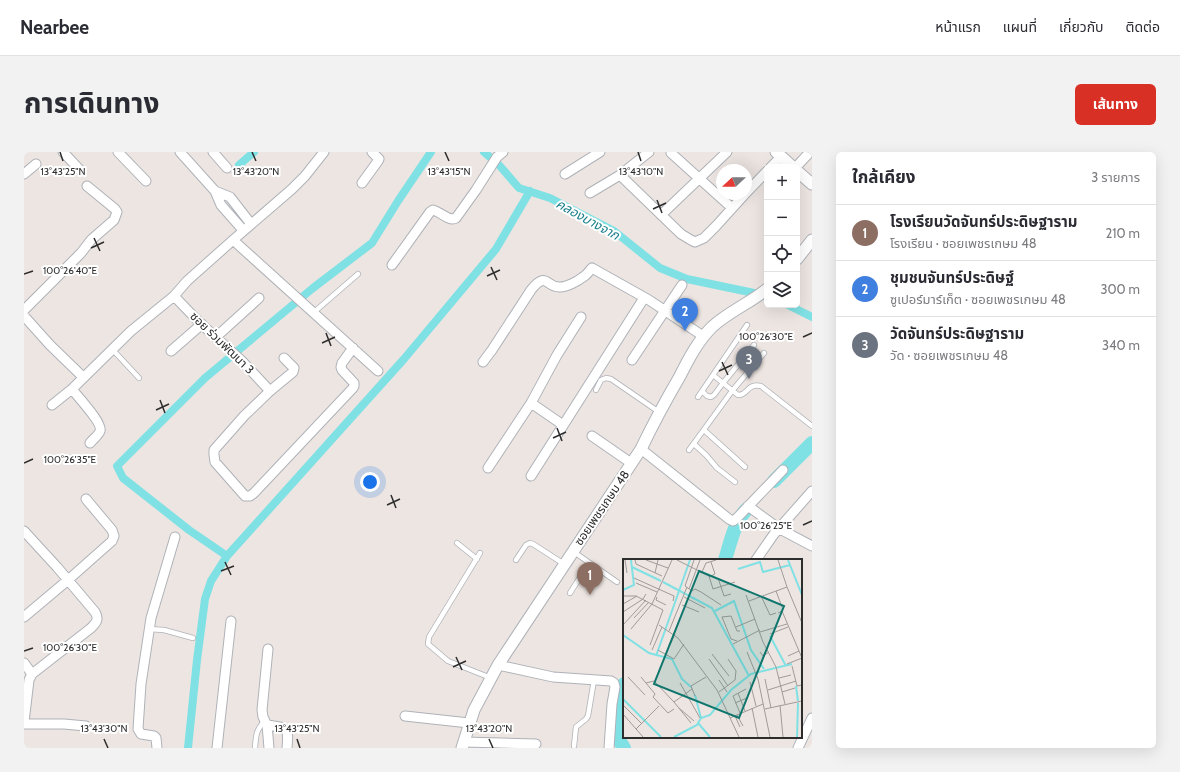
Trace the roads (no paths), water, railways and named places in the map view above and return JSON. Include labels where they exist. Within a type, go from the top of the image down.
[{"type":"street","points":[[63,152],[80,170]]},
{"type":"street","points":[[118,152],[146,181]]},
{"type":"street","points":[[180,152],[215,191],[221,205],[243,230]]},
{"type":"street","points":[[213,152],[227,168]]},
{"type":"street","points":[[52,405],[72,389],[131,331],[174,296],[187,281],[243,230],[292,189],[305,176],[324,152]]},
{"type":"street","points":[[565,174],[600,152]]},
{"type":"street","points":[[590,193],[620,175],[649,152]]},
{"type":"street","points":[[661,215],[727,152]]},
{"type":"street","points":[[799,164],[810,152]]},
{"type":"street","points":[[362,183],[378,161],[379,158],[376,153]]},
{"type":"street","points":[[671,153],[732,208]]},
{"type":"street","points":[[772,164],[777,153],[789,164]]},
{"type":"street","points":[[392,265],[430,212],[433,210],[437,211],[451,220],[456,218],[500,155]]},
{"type":"street","points":[[24,174],[36,164]]},
{"type":"street","points":[[800,173],[811,182]]},
{"type":"street","points":[[752,186],[764,174]]},
{"type":"street","points":[[620,175],[681,234],[695,242],[704,238],[739,200]]},
{"type":"street","points":[[24,310],[77,257],[91,240],[114,220],[117,212],[115,209],[87,186]]},
{"type":"street","points":[[215,191],[230,197],[251,224]]},
{"type":"street","points":[[233,240],[378,371]]},
{"type":"street","points":[[800,255],[812,240]]},
{"type":"street","points":[[483,362],[530,290],[537,282],[541,280],[549,282],[556,287],[560,287],[584,277],[592,268],[649,300],[703,336]]},
{"type":"street","points":[[632,360],[682,285]]},
{"type":"street","name":"ซอยเพชรเกษม 48","points":[[463,745],[474,710],[498,666],[641,449],[659,412],[695,348],[703,336],[717,323],[764,291]]},
{"type":"street","name":"ซอย ร่วมพัฒนา 3","points":[[174,296],[216,338],[237,356],[270,391]]},
{"type":"street","points":[[216,338],[259,298]]},
{"type":"street","points":[[531,476],[644,298]]},
{"type":"street","points":[[24,316],[50,345],[84,377]]},
{"type":"street","points":[[488,468],[531,403],[557,355],[581,317]]},
{"type":"street","points":[[171,351],[202,324]]},
{"type":"street","points":[[284,358],[294,368],[292,372],[244,416],[214,450],[215,462],[245,496],[250,496],[254,493],[354,386],[354,383],[341,367],[342,363],[353,348]]},
{"type":"street","points":[[72,389],[96,420],[100,428],[100,431],[90,443]]},
{"type":"street","points":[[531,403],[563,425]]},
{"type":"street","points":[[592,436],[631,463]]},
{"type":"street","points":[[641,449],[729,519],[733,520],[736,520],[752,510],[784,470]]},
{"type":"street","points":[[757,559],[778,528],[812,491]]},
{"type":"street","points":[[24,617],[112,541],[114,536],[112,530],[86,499]]},
{"type":"street","points":[[752,510],[778,528],[812,546]]},
{"type":"street","points":[[25,533],[68,580],[94,612],[98,620],[91,628],[32,674],[29,680],[24,723],[86,726]]},
{"type":"street","points":[[157,748],[156,738],[154,736],[141,734],[138,729],[141,684],[149,629],[156,598],[175,537]]},
{"type":"street","points":[[217,748],[231,621]]},
{"type":"street","points":[[268,649],[262,710],[266,723],[270,748]]},
{"type":"street","points":[[24,663],[32,674]]},
{"type":"street","points":[[498,666],[553,677],[614,683],[615,687],[612,704],[609,748]]},
{"type":"street","points":[[405,716],[469,723]]},
{"type":"street","points":[[798,748],[812,718]]},
{"type":"street","points":[[266,723],[283,727],[287,731],[287,748]]},
{"type":"street","points":[[463,745],[536,744]]},
{"type":"lane","points":[[313,313],[358,274]]},
{"type":"lane","points":[[698,397],[747,326]]},
{"type":"lane","points":[[702,391],[707,396],[711,397],[714,395],[754,345]]},
{"type":"lane","points":[[112,349],[139,378]]},
{"type":"lane","points":[[689,450],[732,391],[764,353]]},
{"type":"lane","points":[[713,375],[732,391],[741,396],[749,387],[755,385],[761,386],[812,426]]},
{"type":"lane","points":[[596,390],[601,380],[606,378],[611,379],[659,412]]},
{"type":"lane","points":[[704,430],[745,467]]},
{"type":"lane","points":[[694,444],[717,468],[735,482]]},
{"type":"lane","points":[[457,543],[477,558]]},
{"type":"lane","points":[[516,560],[526,545],[530,543],[564,564]]},
{"type":"lane","points":[[573,551],[617,582]]},
{"type":"lane","points":[[480,553],[429,637],[428,644],[448,661],[491,678]]},
{"type":"lane","points":[[570,593],[589,562]]},
{"type":"lane","points":[[149,629],[164,630],[193,638]]},
{"type":"lane","points":[[574,746],[576,727],[588,716],[594,680]]},
{"type":"lane","points":[[255,748],[258,728],[266,723]]},
{"type":"waterway","points":[[239,165],[254,152]]},
{"type":"waterway","points":[[227,556],[189,530],[123,478],[117,466],[205,378],[313,288],[372,243],[431,152]]},
{"type":"waterway","name":"คลองบางจาก","points":[[484,152],[499,165],[519,188],[550,198],[614,231],[660,268],[687,279],[764,296]]},
{"type":"waterway","points":[[188,748],[205,599],[211,581],[227,556],[404,359],[496,249],[530,191]]},
{"type":"waterway","name":"คลองบางจาก","points":[[794,308],[812,317]]},
{"type":"waterway","points":[[774,481],[812,443]]},
{"type":"waterway","points":[[725,559],[739,519],[747,509]]},
{"type":"waterway","points":[[623,686],[616,698],[616,724],[618,738],[624,748]]},
{"type":"place","name":"ชุมชนจันทร์ประดิษฐ์","points":[[685,331]]},
{"type":"place","name":"วัดจันทร์ประดิษฐาราม","points":[[749,379]]},
{"type":"place","name":"โรงเรียนวัดจันทร์ประดิษฐาราม","points":[[590,595]]}]
